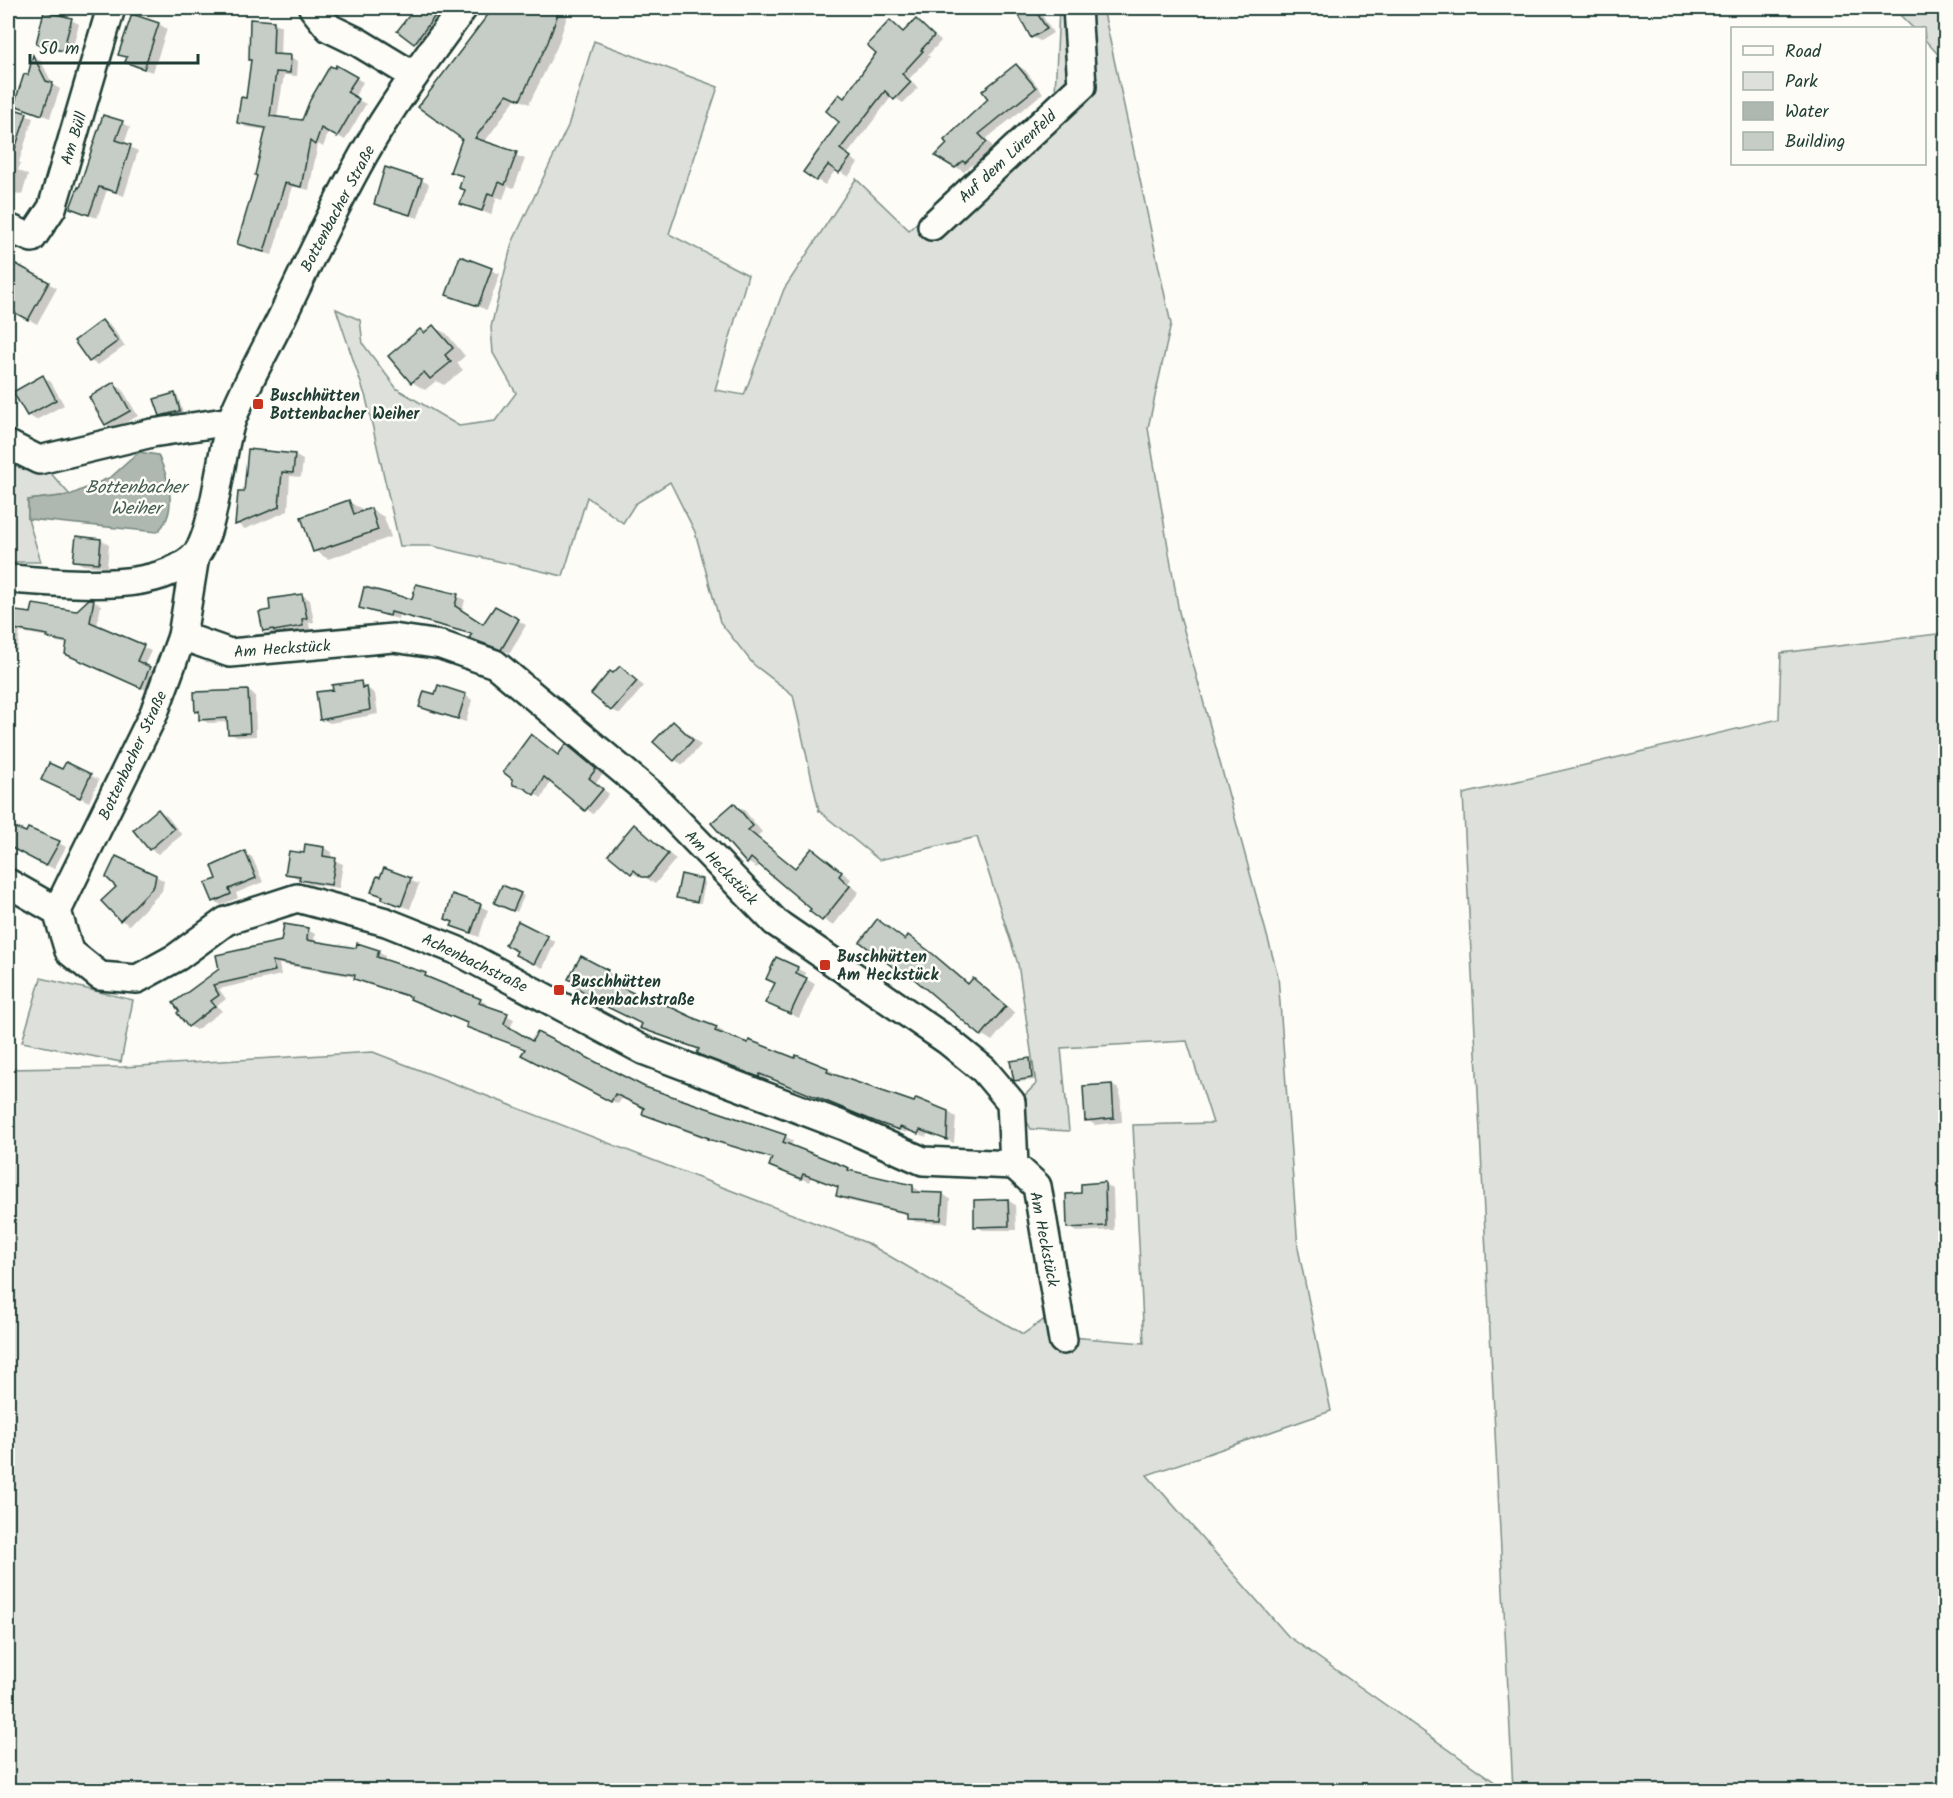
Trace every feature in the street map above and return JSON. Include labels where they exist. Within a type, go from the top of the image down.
[{"type":"street","name":"Am Büll","points":[[8,228],[32,238],[52,208],[111,8]]},
{"type":"street","points":[[313,8],[329,28],[358,42],[414,76]]},
{"type":"street","name":"Bottenbacher Straße","points":[[57,911],[154,713],[182,636],[186,563],[208,527],[231,421],[364,154],[414,76],[463,8]]},
{"type":"street","name":"Auf dem Lürenfeld","points":[[932,226],[1082,86],[1077,8]]},
{"type":"street","points":[[9,445],[39,460],[152,433],[231,421]]},
{"type":"street","points":[[8,579],[102,585],[154,577],[186,563]]},
{"type":"street","name":"Am Heckstück","points":[[182,636],[230,653],[393,638],[441,645],[495,664],[651,794],[775,922],[948,1041],[984,1070],[1011,1102],[1014,1165],[1037,1186],[1063,1340]]},
{"type":"street","points":[[8,883],[57,911]]},
{"type":"street","name":"Achenbachstraße","points":[[57,911],[69,951],[100,976],[137,979],[177,957],[226,921],[297,898],[386,922],[456,950],[643,1050],[844,1126],[922,1161],[1014,1165]]},
{"type":"green space","points":[[1059,8],[1103,8],[1171,324],[1148,428],[1179,612],[1278,976],[1298,1248],[1331,1411],[1147,1475],[1288,1636],[1506,1790],[8,1790],[8,1069],[123,1067],[373,1052],[867,1243],[1023,1334],[1045,1319],[1071,1337],[1144,1343],[1133,1125],[1213,1123],[1187,1041],[1061,1048],[1069,1131],[1031,1129],[1017,1103],[1036,1084],[1018,964],[977,837],[879,860],[819,811],[793,695],[753,664],[720,622],[695,532],[670,482],[635,504],[623,523],[587,497],[563,576],[432,546],[400,546],[366,398],[336,309],[360,320],[363,344],[397,389],[459,426],[495,421],[516,393],[493,353],[491,327],[512,243],[568,126],[594,41],[718,87],[669,234],[748,275],[715,390],[744,395],[784,289],[856,179],[909,230],[1055,94]]},
{"type":"green space","points":[[1893,8],[1945,8],[1945,62],[1926,41],[1926,27],[1912,27]]},
{"type":"green space","points":[[8,452],[39,460],[70,495],[28,500],[28,519],[41,562],[8,562]]},
{"type":"green space","points":[[1945,633],[1945,1790],[1513,1790],[1463,794],[1779,719],[1781,653]]},
{"type":"green space","points":[[41,978],[133,1000],[121,1062],[22,1042]]},
{"type":"water","name":"Bottenbacher Weiher","points":[[139,452],[158,455],[166,474],[170,505],[164,524],[157,532],[28,519],[28,500],[70,495],[111,477]]},
{"type":"building","points":[[415,8],[441,8],[414,44],[397,31]]},
{"type":"building","points":[[493,8],[560,8],[548,42],[520,100],[507,94],[475,138],[517,152],[505,185],[499,182],[494,195],[488,193],[482,211],[460,204],[465,190],[459,188],[463,176],[450,172],[462,139],[418,107]]},
{"type":"building","points":[[1015,8],[1034,8],[1047,29],[1031,38]]},
{"type":"building","points":[[44,11],[72,18],[63,51],[36,44]]},
{"type":"building","points":[[132,14],[159,23],[144,69],[125,62],[127,57],[118,55]]},
{"type":"building","points":[[250,19],[274,21],[273,54],[291,55],[290,73],[276,72],[270,116],[302,120],[310,100],[330,66],[335,68],[336,65],[357,77],[347,92],[359,99],[337,137],[321,128],[315,145],[310,141],[301,187],[285,183],[264,252],[237,244],[257,176],[255,175],[266,128],[237,123],[241,97],[246,98],[251,60],[249,60]]},
{"type":"building","points":[[916,19],[934,36],[902,74],[911,82],[894,100],[885,91],[840,149],[851,157],[839,173],[828,165],[816,181],[803,172],[839,122],[826,111],[839,94],[844,98],[876,53],[867,45],[890,20],[903,32]]},
{"type":"building","points":[[33,55],[46,81],[53,83],[42,115],[14,105],[24,74],[28,75]]},
{"type":"building","points":[[1016,64],[1036,88],[979,134],[987,142],[965,163],[963,161],[955,168],[935,156],[947,144],[944,140],[988,99],[982,91]]},
{"type":"building","points":[[8,107],[27,113],[11,161],[8,160]]},
{"type":"building","points":[[103,115],[123,121],[116,140],[131,145],[116,192],[99,187],[89,215],[70,208]]},
{"type":"building","points":[[385,167],[422,179],[410,215],[374,204]]},
{"type":"building","points":[[460,256],[492,268],[478,306],[446,295]]},
{"type":"building","points":[[16,264],[49,282],[28,320],[8,309],[8,279]]},
{"type":"building","points":[[102,320],[118,341],[89,362],[74,341]]},
{"type":"building","points":[[433,325],[453,348],[445,355],[451,362],[430,379],[424,372],[411,383],[388,356],[420,329],[424,333]]},
{"type":"building","points":[[43,375],[56,400],[27,416],[13,392]]},
{"type":"building","points":[[114,382],[130,411],[105,425],[89,397]]},
{"type":"building","points":[[175,393],[180,411],[160,416],[154,399]]},
{"type":"building","points":[[248,449],[295,454],[293,473],[282,472],[279,507],[235,525],[238,492],[244,492]]},
{"type":"building","points":[[349,500],[354,514],[371,508],[378,530],[313,552],[301,517]]},
{"type":"building","points":[[76,536],[101,539],[99,563],[73,561]]},
{"type":"building","points":[[416,584],[458,594],[455,606],[483,624],[495,606],[519,619],[501,650],[469,638],[472,634],[391,612],[390,616],[359,608],[364,587],[412,599]]},
{"type":"building","points":[[302,594],[307,618],[302,619],[303,626],[263,631],[259,612],[270,610],[269,599]]},
{"type":"building","points":[[89,599],[94,599],[90,622],[144,645],[137,661],[150,667],[141,688],[65,654],[67,642],[47,638],[48,635],[8,628],[8,610],[31,613],[33,604],[76,611]]},
{"type":"building","points":[[620,666],[637,681],[611,711],[591,694],[610,671],[613,673]]},
{"type":"building","points":[[361,681],[362,688],[367,687],[370,710],[320,720],[316,692],[333,690],[332,685]]},
{"type":"building","points":[[438,685],[466,694],[458,719],[419,707],[424,691],[435,694]]},
{"type":"building","points":[[248,690],[250,733],[228,734],[227,718],[199,720],[199,711],[195,712],[194,692]]},
{"type":"building","points":[[673,721],[693,740],[674,761],[653,742]]},
{"type":"building","points":[[531,734],[558,755],[566,744],[596,769],[589,778],[603,789],[585,811],[544,777],[534,795],[524,788],[513,785],[512,779],[503,772]]},
{"type":"building","points":[[66,762],[91,774],[80,798],[41,780],[49,763],[62,769]]},
{"type":"building","points":[[734,803],[753,826],[748,830],[795,868],[812,848],[842,872],[839,876],[850,886],[822,921],[751,858],[747,864],[711,823]]},
{"type":"building","points":[[158,809],[174,829],[149,850],[133,830]]},
{"type":"building","points":[[634,824],[668,854],[649,877],[642,877],[634,870],[631,874],[608,855]]},
{"type":"building","points":[[8,825],[26,832],[28,828],[60,841],[46,866],[8,846]]},
{"type":"building","points":[[305,844],[324,847],[323,856],[336,858],[331,885],[299,880],[300,876],[285,874],[289,851],[304,853]]},
{"type":"building","points":[[245,851],[256,878],[229,889],[231,894],[213,902],[205,883],[217,879],[212,866]]},
{"type":"building","points":[[116,856],[156,875],[154,886],[120,921],[101,901],[116,887],[106,877]]},
{"type":"building","points":[[384,868],[411,878],[401,906],[371,892],[377,876],[380,877]]},
{"type":"building","points":[[681,874],[702,879],[697,902],[676,898]]},
{"type":"building","points":[[502,885],[521,893],[513,911],[494,903]]},
{"type":"building","points":[[452,894],[481,904],[471,933],[451,926],[453,922],[445,919]]},
{"type":"building","points":[[877,919],[905,940],[908,935],[968,984],[973,978],[1006,1006],[981,1036],[906,972],[904,974],[897,970],[860,942]]},
{"type":"building","points":[[518,921],[548,936],[534,964],[515,955],[517,951],[505,945]]},
{"type":"building","points":[[284,924],[308,928],[307,940],[356,948],[357,943],[379,950],[377,957],[426,973],[425,976],[481,999],[479,1003],[508,1013],[504,1024],[532,1041],[537,1032],[645,1087],[786,1135],[783,1142],[849,1168],[848,1170],[913,1185],[913,1192],[943,1193],[941,1220],[907,1219],[907,1213],[836,1196],[838,1187],[803,1174],[801,1179],[769,1166],[772,1158],[708,1139],[642,1114],[644,1108],[615,1094],[611,1102],[521,1055],[525,1049],[466,1027],[467,1023],[410,999],[411,997],[354,979],[355,975],[272,961],[275,971],[213,985],[219,995],[211,1001],[215,1006],[188,1027],[177,1013],[179,1011],[173,1003],[219,969],[216,955],[281,941]]},
{"type":"building","points":[[581,956],[608,970],[603,979],[640,996],[641,993],[717,1027],[715,1031],[748,1043],[749,1040],[795,1058],[796,1055],[828,1068],[827,1072],[914,1102],[916,1098],[948,1111],[947,1140],[920,1130],[918,1134],[900,1127],[899,1130],[879,1123],[760,1074],[759,1077],[705,1057],[697,1053],[699,1049],[640,1028],[642,1024],[591,999],[592,996],[575,987],[577,983],[568,979]]},
{"type":"building","points":[[776,957],[798,967],[796,973],[807,978],[790,1014],[765,1003],[775,983],[766,979]]},
{"type":"building","points":[[1030,1058],[1032,1078],[1014,1081],[1010,1061]]},
{"type":"building","points":[[1112,1084],[1114,1118],[1085,1121],[1083,1086]]},
{"type":"building","points":[[1105,1182],[1106,1226],[1067,1228],[1066,1194],[1081,1193],[1081,1184]]},
{"type":"building","points":[[1008,1199],[1009,1226],[974,1227],[974,1200]]},
{"type":"place","name":"Buschhütten Bottenbacher Weiher","points":[[258,404]]},
{"type":"place","name":"Buschhütten Am Heckstück","points":[[825,965]]},
{"type":"place","name":"Buschhütten Achenbachstraße","points":[[559,990]]}]
